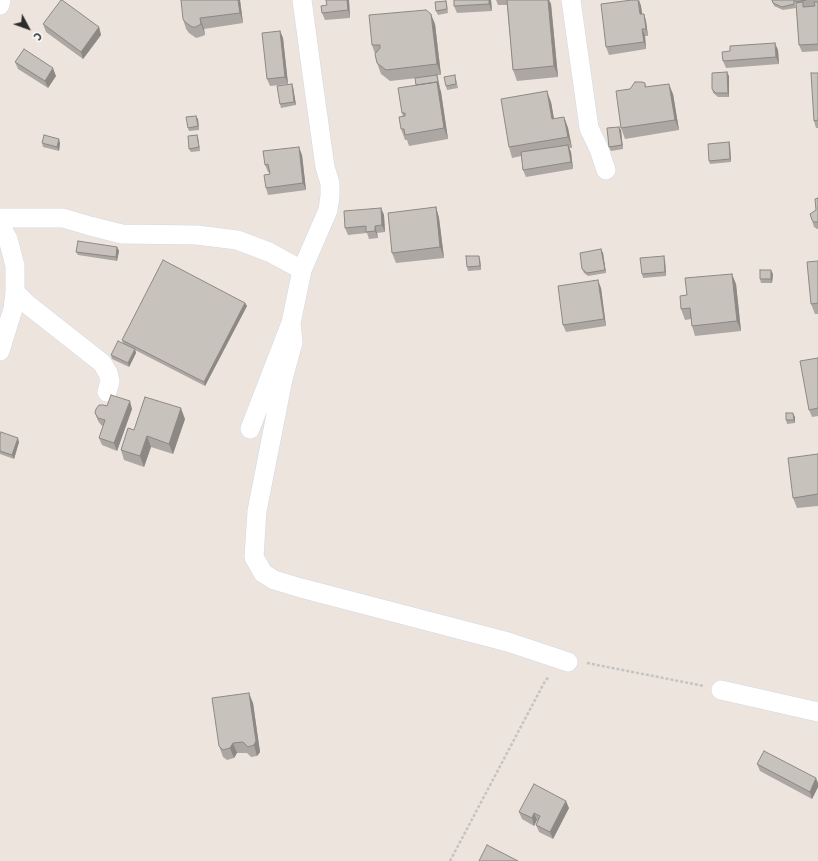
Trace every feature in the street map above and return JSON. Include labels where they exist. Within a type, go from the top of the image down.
[{"type":"street","points":[[0,5],[1,0]]},
{"type":"street","points":[[250,429],[291,323],[302,270],[328,210],[330,196],[330,183],[325,167],[302,0]]},
{"type":"street","points":[[571,0],[589,128],[606,170]]},
{"type":"street","points":[[0,218],[63,218],[122,234],[197,235],[237,240],[269,252],[302,270]]},
{"type":"street","points":[[0,225],[8,239],[15,266],[16,292],[13,309],[0,351]]},
{"type":"street","points":[[16,292],[27,304],[102,364],[108,373],[110,381],[107,392]]},
{"type":"street","points":[[291,323],[293,342],[284,379],[258,510],[254,557],[263,573],[274,580],[301,588],[508,642],[568,662]]},
{"type":"street","points":[[721,690],[818,712]]},
{"type":"path","points":[[450,861],[544,683],[562,665],[568,662],[580,661],[721,690]]},
{"type":"building","points":[[61,0],[99,27],[81,52],[43,24]]},
{"type":"building","points":[[181,0],[238,0],[240,13],[200,18],[201,24],[196,27],[192,27],[183,19]]},
{"type":"building","points":[[326,0],[347,0],[348,10],[322,13],[321,6],[327,5]]},
{"type":"building","points":[[454,0],[489,0],[489,4],[454,6]]},
{"type":"building","points":[[507,0],[548,0],[554,66],[513,70]]},
{"type":"building","points":[[638,0],[640,14],[644,14],[646,29],[642,29],[644,42],[606,47],[601,4]]},
{"type":"building","points":[[772,0],[794,0],[794,4],[782,7],[773,3]]},
{"type":"building","points":[[795,0],[806,0],[795,2]]},
{"type":"building","points":[[446,1],[447,9],[436,11],[435,2]]},
{"type":"building","points":[[803,2],[803,7],[815,6],[814,2],[818,2],[818,44],[799,45],[796,3]]},
{"type":"building","points":[[426,10],[431,14],[437,64],[386,70],[377,63],[375,54],[380,48],[380,45],[372,45],[369,15]]},
{"type":"building","points":[[280,31],[285,77],[267,79],[262,33]]},
{"type":"building","points":[[775,43],[776,57],[723,61],[722,52],[730,51],[730,46]]},
{"type":"building","points":[[24,49],[53,68],[45,81],[15,62]]},
{"type":"building","points":[[727,72],[728,93],[716,93],[712,89],[712,73]]},
{"type":"building","points":[[811,73],[818,73],[818,120],[814,121]]},
{"type":"building","points":[[437,75],[439,87],[437,82],[416,85],[415,78]]},
{"type":"building","points":[[455,75],[456,84],[446,86],[444,77]]},
{"type":"building","points":[[437,82],[444,128],[405,135],[404,129],[401,129],[399,117],[405,116],[405,113],[402,113],[398,88]]},
{"type":"building","points":[[635,82],[645,83],[645,87],[669,84],[675,120],[621,128],[616,91],[630,89]]},
{"type":"building","points":[[292,84],[294,102],[280,104],[277,86]]},
{"type":"building","points":[[547,91],[552,119],[564,117],[568,137],[509,147],[501,99]]},
{"type":"building","points":[[196,116],[198,126],[188,128],[186,117]]},
{"type":"building","points":[[619,127],[622,145],[609,147],[607,128]]},
{"type":"building","points":[[44,135],[59,139],[57,147],[42,143]]},
{"type":"building","points":[[197,135],[199,147],[189,149],[188,136]]},
{"type":"building","points":[[729,142],[730,159],[709,161],[708,144]]},
{"type":"building","points":[[568,145],[571,162],[523,170],[521,152]]},
{"type":"building","points":[[299,147],[303,183],[266,188],[264,175],[270,174],[268,164],[265,165],[263,151]]},
{"type":"building","points":[[818,198],[818,222],[814,222],[810,214],[816,210],[815,199]]},
{"type":"building","points":[[436,207],[440,247],[392,253],[388,213]]},
{"type":"building","points":[[381,208],[382,225],[375,226],[375,231],[366,232],[366,226],[345,228],[344,211]]},
{"type":"building","points":[[78,241],[117,247],[116,257],[76,252]]},
{"type":"building","points":[[601,249],[605,270],[587,273],[582,269],[580,253]]},
{"type":"building","points":[[466,256],[479,256],[480,266],[467,267]]},
{"type":"building","points":[[664,256],[665,272],[642,274],[640,258]]},
{"type":"building","points":[[163,260],[245,303],[204,382],[122,340]]},
{"type":"building","points":[[818,261],[818,303],[811,304],[807,262]]},
{"type":"building","points":[[760,270],[771,270],[771,279],[760,279]]},
{"type":"building","points":[[732,274],[737,321],[692,326],[690,308],[681,309],[680,296],[687,295],[685,278]]},
{"type":"building","points":[[598,280],[604,319],[563,325],[558,286]]},
{"type":"building","points":[[118,341],[135,349],[128,363],[111,355]]},
{"type":"building","points":[[818,358],[818,408],[809,410],[800,361]]},
{"type":"building","points":[[111,395],[130,401],[114,443],[99,438],[105,420],[98,418],[95,413],[99,405],[107,406]]},
{"type":"building","points":[[145,397],[181,408],[169,444],[147,436],[140,456],[121,450],[128,428],[134,430]]},
{"type":"building","points":[[786,413],[793,413],[794,420],[786,420]]},
{"type":"building","points":[[1,432],[18,438],[12,455],[0,451]]},
{"type":"building","points":[[818,454],[818,494],[793,498],[788,458]]},
{"type":"building","points":[[249,693],[256,741],[254,745],[248,747],[243,742],[233,743],[230,748],[223,750],[219,746],[212,698]]},
{"type":"building","points":[[764,751],[816,778],[810,792],[757,764]]},
{"type":"building","points":[[534,784],[566,801],[550,832],[536,825],[540,816],[534,813],[532,818],[519,812]]},
{"type":"building","points":[[487,845],[518,861],[479,861]]}]
